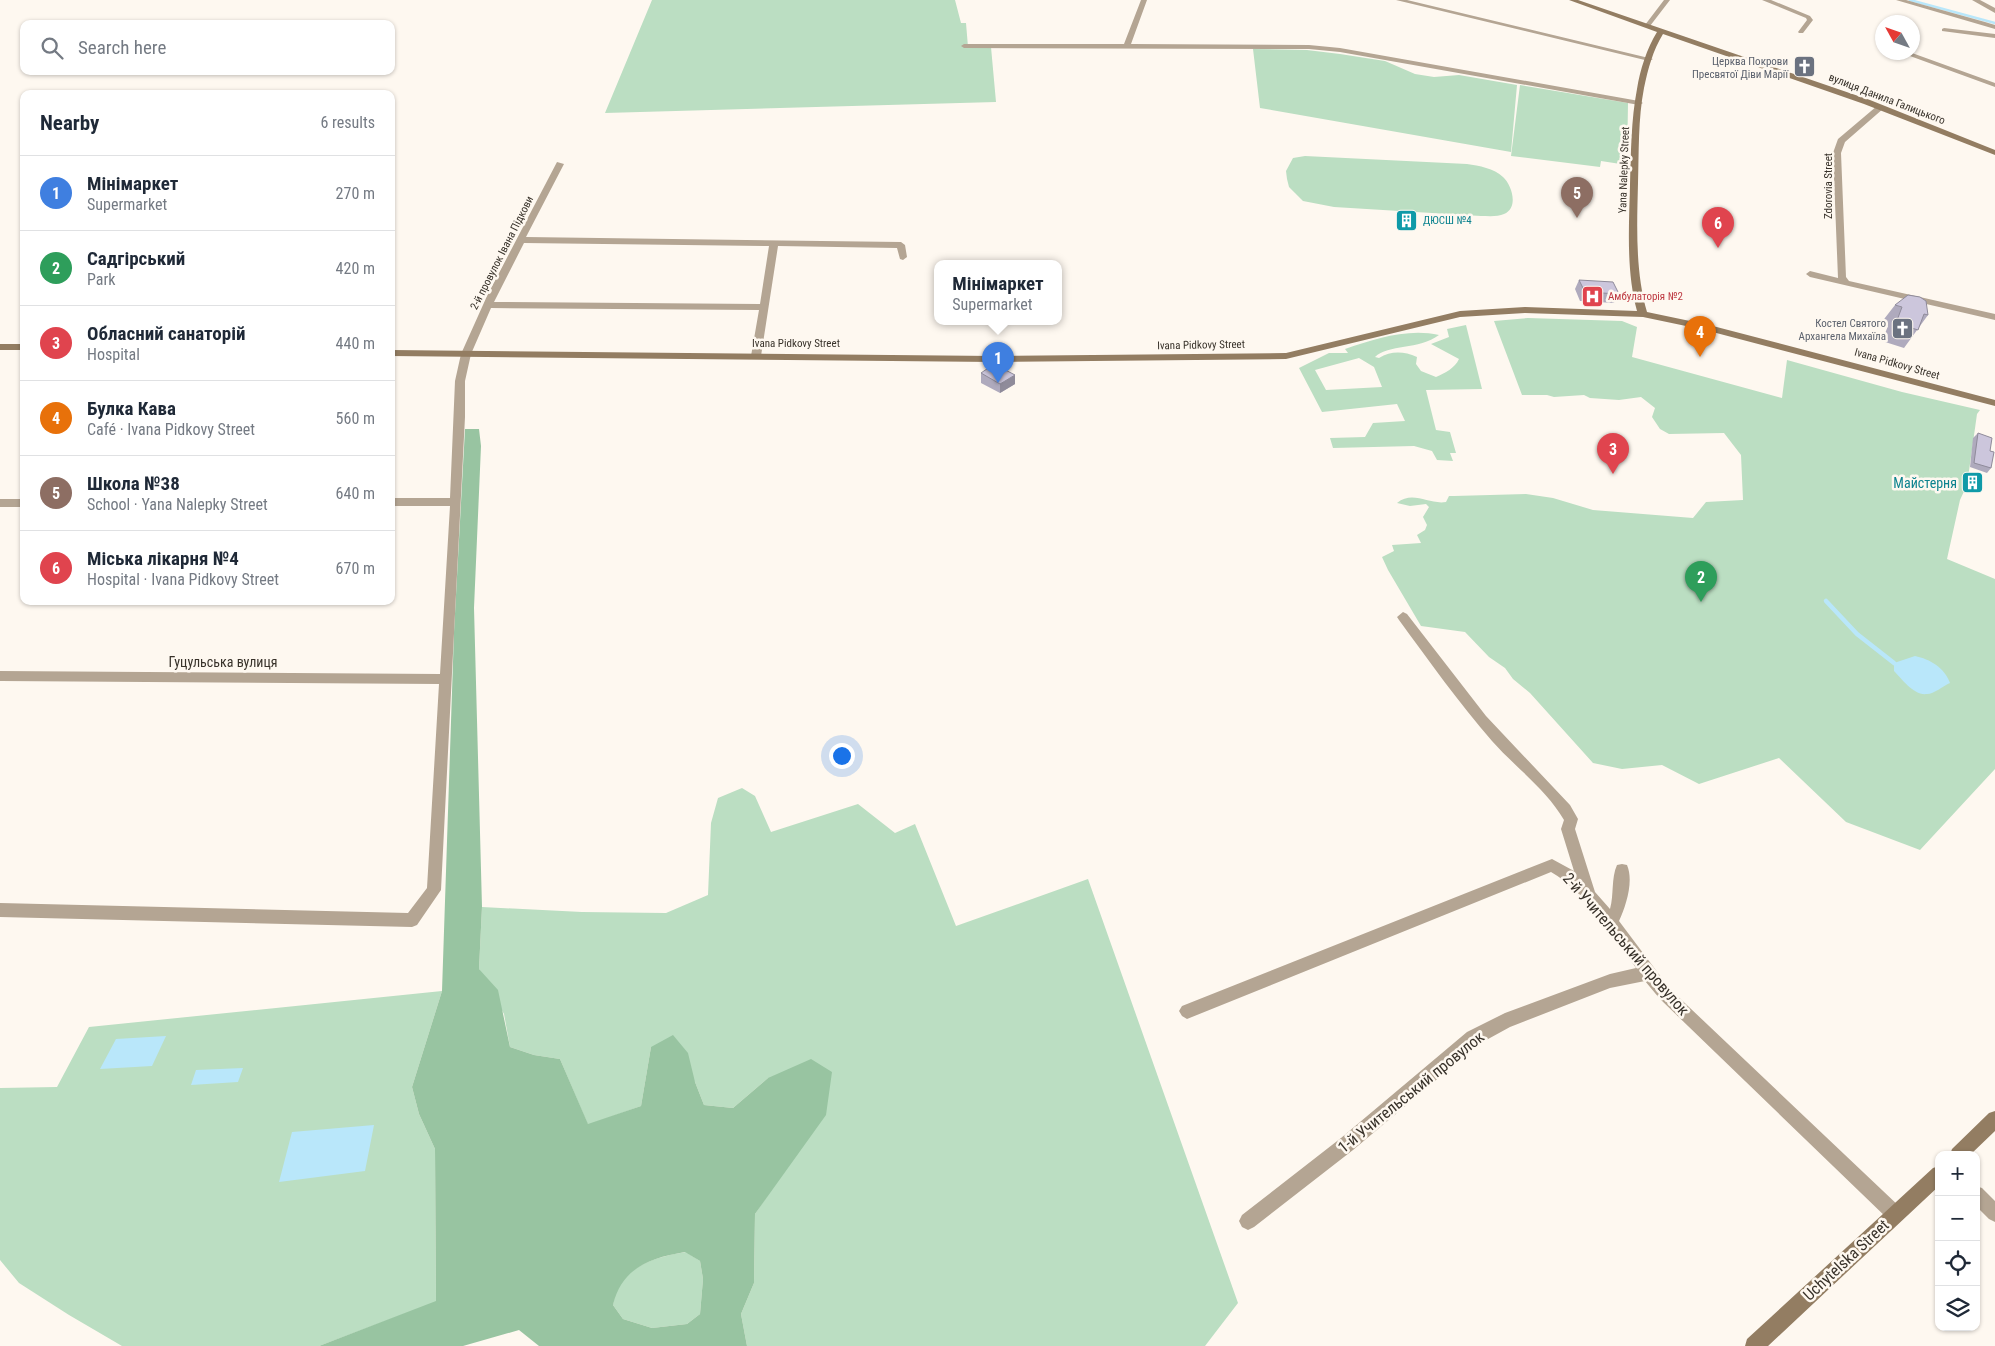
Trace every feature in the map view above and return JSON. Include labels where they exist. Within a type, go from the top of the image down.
[{"type":"street","points":[[1126,45],[1144,0]]},
{"type":"street","points":[[1399,0],[1649,59]]},
{"type":"street","name":"вулиця Данила Галицького","points":[[1572,0],[1648,25],[1880,108],[1995,153]]},
{"type":"street","points":[[1648,25],[1667,0]]},
{"type":"street","points":[[1767,0],[1808,17],[1810,20],[1801,32]]},
{"type":"street","points":[[1899,0],[1934,12],[1995,27]]},
{"type":"street","points":[[1975,0],[1995,11]]},
{"type":"street","name":"Yana Nalepky Street","points":[[1643,314],[1638,302],[1633,210],[1639,103],[1642,79],[1662,30]]},
{"type":"street","points":[[1944,30],[1995,36]]},
{"type":"street","points":[[964,46],[1309,47],[1340,50],[1639,103]]},
{"type":"street","points":[[1920,58],[1995,85]]},
{"type":"street","name":"Zdorovia Street","points":[[1845,281],[1842,277],[1839,233],[1837,153],[1841,141],[1880,108]]},
{"type":"street","name":"2-й провулок Івана Підкови","points":[[0,910],[412,920],[434,890],[460,418],[460,381],[466,354],[488,304],[560,164]]},
{"type":"street","points":[[521,240],[901,245],[903,257]]},
{"type":"street","points":[[756,356],[774,244]]},
{"type":"street","points":[[1810,274],[1845,281],[1949,308],[1995,317]]},
{"type":"street","points":[[488,304],[765,306]]},
{"type":"street","name":"Ivana Pidkovy Street","points":[[395,353],[994,359],[1286,356],[1460,314],[1525,310],[1643,314],[1706,327],[1995,403]]},
{"type":"street","points":[[0,347],[20,348]]},
{"type":"street","points":[[395,502],[454,502]]},
{"type":"street","points":[[0,503],[20,503]]},
{"type":"street","points":[[1403,617],[1470,705],[1510,753],[1564,805],[1571,819],[1568,829],[1590,897]]},
{"type":"street","name":"Гуцульська вулиця","points":[[0,676],[445,679]]},
{"type":"street","name":"2-й Учительський провулок","points":[[1187,1011],[1552,865],[1571,876],[1590,897],[1648,973],[1683,1012],[1895,1214]]},
{"type":"street","points":[[1611,923],[1619,907],[1622,890],[1622,870]]},
{"type":"street","name":"1-й Учительський провулок","points":[[1248,1221],[1347,1144],[1473,1038],[1505,1021],[1557,1000],[1610,981],[1648,973]]},
{"type":"street","points":[[1962,1151],[1995,1119]]},
{"type":"street","name":"Uchytelska Street","points":[[1754,1346],[1935,1178]]},
{"type":"street","points":[[1978,1196],[1995,1213]]},
{"type":"green space","points":[[652,0],[955,0],[961,23],[966,23],[968,47],[991,47],[996,102],[605,113]]},
{"type":"green space","points":[[1253,49],[1307,50],[1340,54],[1385,61],[1415,74],[1434,77],[1459,75],[1517,85],[1511,152],[1260,108]]},
{"type":"green space","points":[[1520,85],[1628,103],[1627,165],[1601,161],[1600,167],[1511,156]]},
{"type":"green space","points":[[1305,156],[1467,164],[1491,169],[1503,177],[1509,185],[1513,202],[1509,211],[1499,216],[1490,216],[1334,207],[1303,201],[1289,187],[1286,171],[1293,158]]},
{"type":"green space","points":[[1528,318],[1622,321],[1637,327],[1632,357],[1782,398],[1787,360],[1902,392],[1980,410],[1977,414],[1967,485],[1960,500],[1947,559],[1995,579],[1995,769],[1920,850],[1846,822],[1779,758],[1699,784],[1662,765],[1622,769],[1593,763],[1530,693],[1513,679],[1505,668],[1489,657],[1465,632],[1421,626],[1382,557],[1394,551],[1392,545],[1421,543],[1417,535],[1425,530],[1427,525],[1423,517],[1429,507],[1426,504],[1410,506],[1397,503],[1403,499],[1415,498],[1433,502],[1446,502],[1449,496],[1526,494],[1553,498],[1593,510],[1693,518],[1706,502],[1743,500],[1741,455],[1724,433],[1669,434],[1660,429],[1652,417],[1655,408],[1641,397],[1619,400],[1590,398],[1584,395],[1554,397],[1547,395],[1522,395],[1494,321]]},
{"type":"green space","points":[[1466,325],[1482,389],[1426,390],[1436,430],[1450,432],[1456,453],[1450,453],[1453,461],[1437,460],[1432,451],[1414,446],[1333,448],[1330,438],[1365,437],[1373,423],[1405,421],[1397,404],[1322,412],[1299,368],[1329,353],[1348,353],[1345,349],[1379,338],[1427,333],[1439,335],[1422,343],[1388,350],[1375,357],[1379,358],[1397,353],[1412,355],[1417,357],[1416,364],[1421,371],[1436,377],[1452,368],[1459,359],[1431,344],[1449,337],[1447,329]],"holes":[[[1359,358],[1374,367],[1382,387],[1326,390],[1315,370]]]},
{"type":"green space","points":[[465,429],[479,429],[481,446],[474,608],[482,907],[479,969],[498,990],[510,1047],[534,1055],[560,1059],[588,1124],[641,1106],[651,1047],[673,1035],[688,1053],[695,1082],[704,1105],[733,1108],[768,1078],[811,1059],[832,1072],[826,1115],[755,1214],[754,1283],[741,1314],[747,1346],[539,1346],[519,1330],[463,1346],[319,1346],[436,1301],[435,1149],[419,1114],[412,1087],[442,991],[454,632]],"holes":[[[685,1252],[700,1261],[703,1279],[700,1314],[687,1324],[652,1328],[623,1319],[613,1305],[617,1292],[623,1282],[640,1266],[661,1257]]]},
{"type":"green space","points":[[742,788],[755,796],[771,832],[858,804],[895,833],[915,824],[956,926],[1088,879],[1238,1303],[1205,1346],[747,1346],[741,1314],[754,1283],[755,1214],[776,1183],[768,1078],[733,1108],[704,1105],[695,1082],[651,1047],[641,1106],[588,1125],[560,1059],[534,1055],[510,1047],[504,1014],[479,969],[482,907],[582,912],[666,913],[708,895],[711,823],[718,798]]},
{"type":"green space","points":[[442,991],[412,1087],[419,1114],[435,1149],[436,1302],[319,1346],[122,1346],[19,1283],[0,1260],[0,1088],[57,1087],[89,1027]]},
{"type":"green space","points":[[686,1252],[700,1261],[703,1279],[700,1314],[687,1324],[652,1328],[623,1319],[613,1305],[615,1292],[622,1281],[646,1263]]},
{"type":"water","points":[[1915,656],[1926,659],[1936,665],[1945,673],[1950,683],[1930,694],[1922,694],[1913,690],[1894,671],[1894,663]]},
{"type":"water","points":[[166,1036],[152,1066],[100,1069],[116,1039]]},
{"type":"water","points":[[243,1068],[238,1082],[191,1085],[196,1070]]},
{"type":"water","points":[[374,1125],[365,1171],[279,1182],[292,1132]]},
{"type":"building","points":[[1579,280],[1613,282],[1619,294],[1585,292]]},
{"type":"building","points":[[1908,295],[1920,297],[1926,301],[1928,315],[1924,314],[1918,330],[1896,323],[1902,307],[1895,305]]},
{"type":"building","points":[[994,364],[1015,375],[1000,384],[981,373]]},
{"type":"building","points":[[1978,433],[1992,438],[1990,451],[1994,452],[1991,468],[1974,463]]},
{"type":"waterway","points":[[1910,0],[1995,23]]},
{"type":"waterway","points":[[1826,601],[1857,634],[1894,663]]},
{"type":"place","name":"Церква Покрови Пресвятої Діви Марії","points":[[1804,67]]},
{"type":"place","name":"Школа №38","points":[[1577,218]]},
{"type":"place","name":"ДЮСШ №4","points":[[1407,220]]},
{"type":"place","name":"Міська лікарня №4","points":[[1718,248]]},
{"type":"place","name":"Амбулаторія №2","points":[[1592,296]]},
{"type":"place","name":"Костел Святого Архангела Михаїла","points":[[1902,329]]},
{"type":"place","name":"Булка Кава","points":[[1700,357]]},
{"type":"place","name":"Мінімаркет","points":[[998,383]]},
{"type":"place","name":"Обласний санаторій","points":[[1613,474]]},
{"type":"place","name":"Майстерня","points":[[1973,483]]},
{"type":"place","name":"Садгірський","points":[[1701,602]]}]
